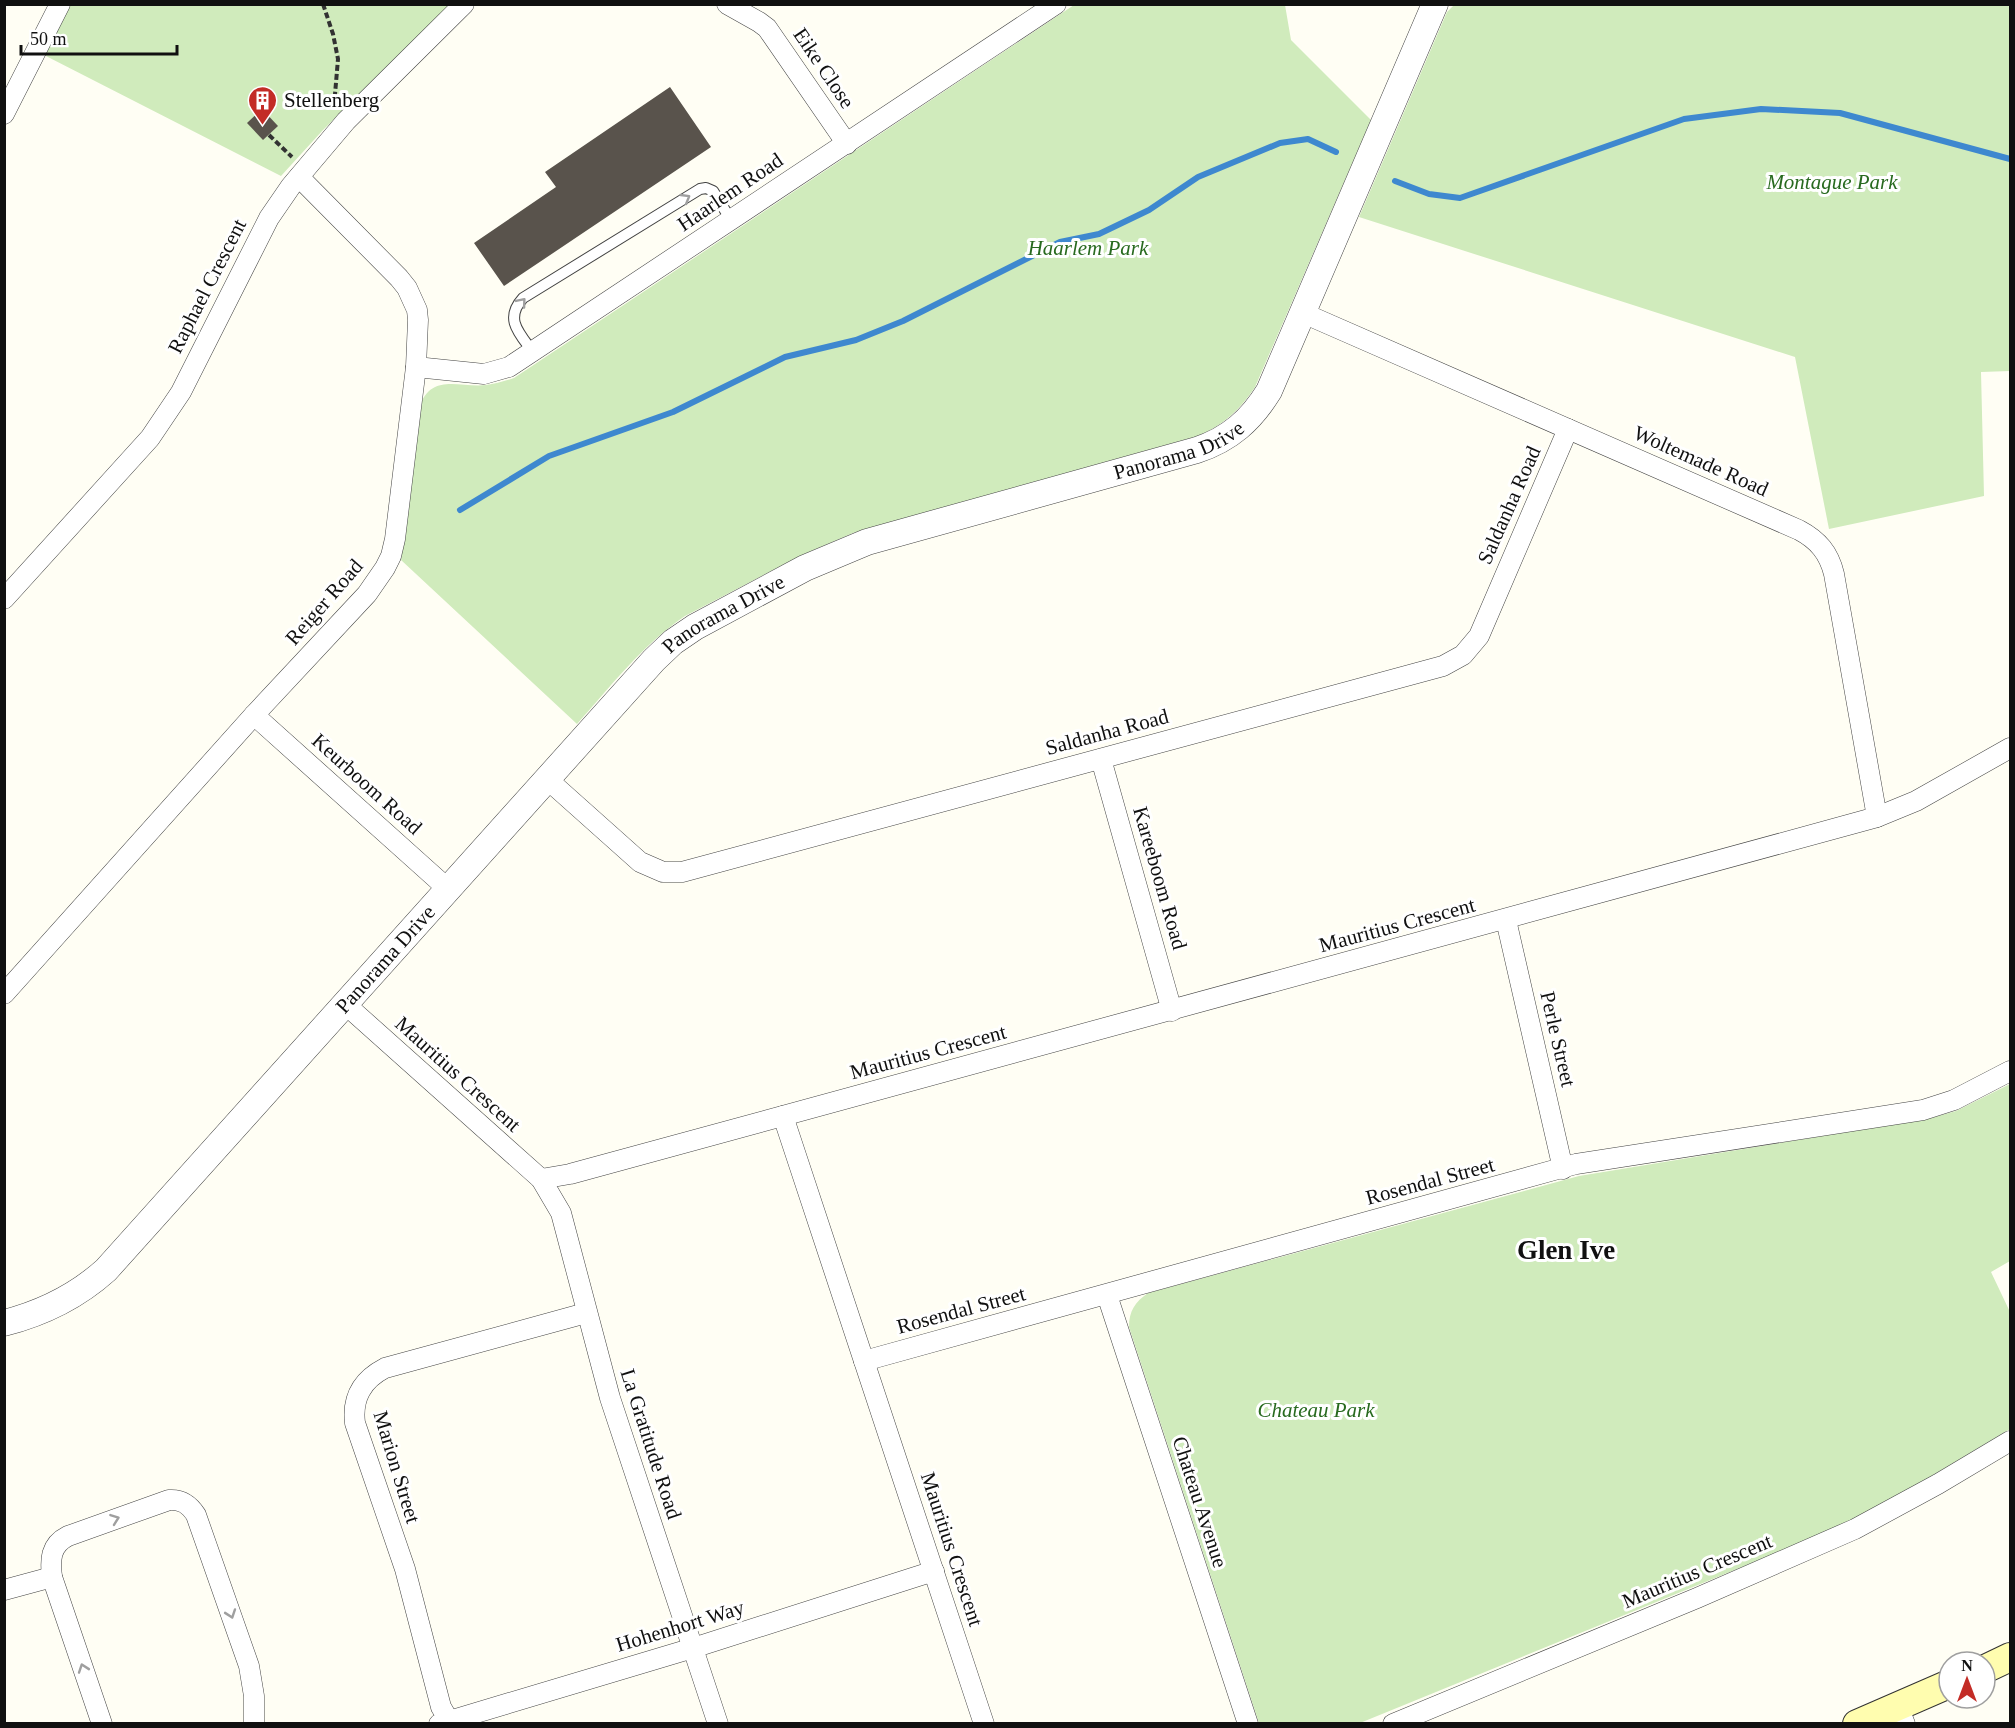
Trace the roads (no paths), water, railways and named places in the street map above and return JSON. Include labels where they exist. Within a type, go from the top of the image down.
[{"type":"main road","points":[[1857,1724],[1902,1715],[1937,1692]]},
{"type":"street","points":[[4,114],[60,4]]},
{"type":"street","name":"Raphael Crescent","points":[[4,599],[165,419],[181,392],[269,218],[302,174],[336,134],[464,4]]},
{"type":"street","name":"Eike Close","points":[[727,4],[767,28],[847,144]]},
{"type":"street","name":"Haarlem Road","points":[[416,367],[484,374],[509,367],[1056,4]]},
{"type":"street","name":"Panorama Drive","points":[[4,1323],[34,1315],[66,1300],[106,1270],[654,660],[673,642],[695,627],[805,568],[867,542],[1197,450],[1223,439],[1245,423],[1262,402],[1303,314],[1435,4]]},
{"type":"street","name":"Reiger Road","points":[[4,994],[254,715],[367,594],[391,556],[398,520],[416,367],[418,320],[414,300],[407,288],[302,174]]},
{"type":"street","name":"Woltemade Road","points":[[1303,314],[1799,530],[1816,541],[1828,556],[1834,574],[1877,817]]},
{"type":"street","name":"Saldanha Road","points":[[547,779],[640,862],[651,868],[672,873],[1443,666],[1463,655],[1479,636],[1568,429]]},
{"type":"street","name":"Keurboom Road","points":[[254,715],[448,889]]},
{"type":"street","name":"Mauritius Crescent","points":[[345,1004],[541,1179],[570,1174],[1172,1011],[1877,817],[1916,801],[2010,748]]},
{"type":"street","name":"Kareeboom Road","points":[[1101,759],[1172,1011]]},
{"type":"street","name":"Perle Street","points":[[1506,920],[1563,1169]]},
{"type":"street","name":"Rosendal Street","points":[[864,1361],[1576,1164],[1923,1110],[1954,1101],[2010,1071]]},
{"type":"street","name":"Mauritius Crescent","points":[[783,1116],[984,1724]]},
{"type":"street","name":"La Gratitude Road","points":[[541,1179],[561,1213],[610,1398],[718,1724]]},
{"type":"street","name":"Chateau Avenue","points":[[1107,1295],[1248,1724]]},
{"type":"street","name":"Marion Street","points":[[446,1722],[405,1569],[355,1423],[355,1401],[366,1381],[385,1368],[586,1312]]},
{"type":"street","name":"Mauritius Crescent","points":[[1393,1724],[1697,1598],[1855,1529],[1938,1485],[2010,1442]]},
{"type":"street","points":[[102,1724],[48,1578],[53,1550],[61,1539],[169,1500],[177,1500],[191,1508],[196,1515],[249,1666],[254,1696],[254,1724]]},
{"type":"street","name":"Hohenhort Way","points":[[446,1722],[693,1648],[934,1571]]},
{"type":"street","points":[[4,1590],[48,1578]]},
{"type":"lane","points":[[533,352],[514,321],[514,312],[524,298],[700,189],[706,188],[713,191],[731,220]]},
{"type":"waterway","points":[[1395,181],[1429,194],[1460,198],[1684,119],[1761,109],[1840,113],[2010,159]]},
{"type":"waterway","points":[[460,510],[549,456],[673,412],[785,357],[856,340],[903,321],[1060,242],[1099,234],[1149,210],[1198,177],[1280,143],[1308,139],[1336,152]]},
{"type":"place","name":"Stellenberg","points":[[263,126]]},
{"type":"district","name":"Glen Ive","points":[[1566,1250]]},
{"type":"park label","name":"Montague Park","points":[[1832,182]]},
{"type":"park label","name":"Haarlem Park","points":[[1088,248]]},
{"type":"park label","name":"Chateau Park","points":[[1316,1410]]}]
